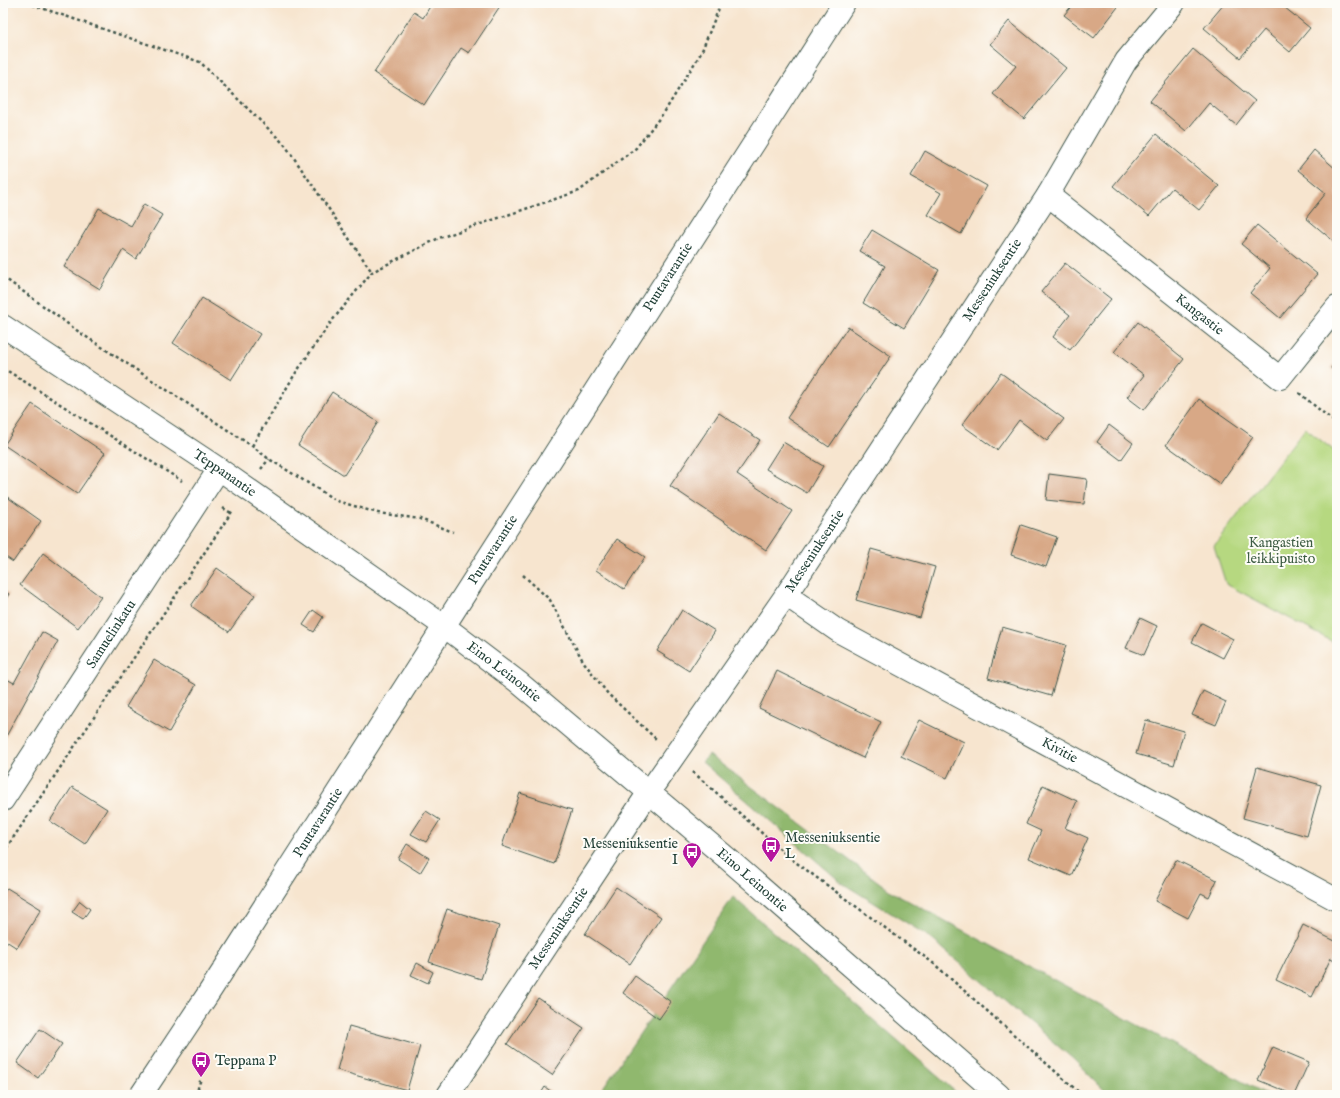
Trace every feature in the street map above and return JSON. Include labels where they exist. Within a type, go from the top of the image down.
[{"type":"street","name":"Puutavarantie","points":[[141,1095],[210,991],[844,3]]},
{"type":"street","name":"Messeniuksentie","points":[[448,1095],[649,792],[786,595],[1048,195],[1126,61],[1174,3]]},
{"type":"street","name":"Kangastie","points":[[1048,195],[1280,378]]},
{"type":"street","points":[[1280,378],[1337,307]]},
{"type":"street","name":"Teppanantie","points":[[3,326],[247,488],[444,626]]},
{"type":"street","name":"Samuelinkatu","points":[[3,800],[219,469]]},
{"type":"street","name":"Kivitie","points":[[786,595],[838,631],[1337,900]]},
{"type":"street","name":"Eino Leinontie","points":[[444,626],[518,682],[649,792],[999,1095]]},
{"type":"path","points":[[27,3],[200,62],[285,145],[372,272]]},
{"type":"path","points":[[252,446],[295,374],[331,322],[372,272],[438,238],[579,191],[636,148],[665,111],[702,53],[720,3]]},
{"type":"path","points":[[3,277],[82,334],[252,446],[269,459],[337,500],[378,513],[420,519],[453,532]]},
{"type":"path","points":[[3,368],[203,494],[231,514]]},
{"type":"path","points":[[1280,378],[1337,424]]},
{"type":"path","points":[[3,853],[247,488],[269,459]]},
{"type":"path","points":[[523,575],[550,600],[583,661],[608,694],[675,756],[790,858],[933,963],[1082,1095]]},
{"type":"path","points":[[196,1095],[202,1078]]},
{"type":"green space","name":"Kangastien leikkipuisto","points":[[1305,428],[1337,453],[1337,644],[1226,584],[1214,546]]},
{"type":"green space","points":[[709,755],[892,892],[1267,1095],[1109,1095],[1072,1058],[928,936],[842,883],[702,762]]},
{"type":"green space","points":[[733,897],[959,1095],[598,1095]]},
{"type":"building","points":[[432,3],[502,3],[469,53],[461,48],[424,105],[374,73],[414,12],[423,18]]},
{"type":"building","points":[[1074,3],[1121,3],[1094,38],[1064,15]]},
{"type":"building","points":[[1225,3],[1279,3],[1310,28],[1290,52],[1264,30],[1240,58],[1204,28]]},
{"type":"building","points":[[1009,21],[1066,68],[1024,119],[993,94],[1016,66],[990,44]]},
{"type":"building","points":[[1193,49],[1255,101],[1236,125],[1209,103],[1186,131],[1150,101]]},
{"type":"building","points":[[1156,134],[1219,186],[1199,210],[1172,188],[1149,216],[1113,186]]},
{"type":"building","points":[[1314,150],[1337,170],[1337,244],[1306,218],[1326,193],[1298,170]]},
{"type":"building","points":[[925,151],[987,186],[961,234],[928,215],[941,193],[911,176]]},
{"type":"building","points":[[144,204],[162,215],[136,259],[123,250],[100,289],[64,267],[99,208],[131,226]]},
{"type":"building","points":[[1257,225],[1317,274],[1280,318],[1250,293],[1270,268],[1241,244]]},
{"type":"building","points":[[872,230],[939,270],[904,328],[863,303],[885,266],[859,251]]},
{"type":"building","points":[[1065,263],[1111,299],[1070,350],[1053,337],[1070,315],[1041,292]]},
{"type":"building","points":[[202,298],[260,334],[231,380],[173,343]]},
{"type":"building","points":[[1138,322],[1184,359],[1144,410],[1127,397],[1144,375],[1114,352]]},
{"type":"building","points":[[848,327],[891,356],[829,447],[787,418]]},
{"type":"building","points":[[1337,361],[1337,373],[1331,368]]},
{"type":"building","points":[[1001,373],[1064,419],[1047,441],[1019,420],[997,450],[962,425]]},
{"type":"building","points":[[332,392],[378,422],[344,475],[298,445]]},
{"type":"building","points":[[1199,399],[1253,437],[1220,484],[1166,445]]},
{"type":"building","points":[[32,404],[105,453],[77,494],[4,445]]},
{"type":"building","points":[[719,413],[760,440],[737,474],[792,511],[766,550],[670,486]]},
{"type":"building","points":[[1109,425],[1133,443],[1121,460],[1097,442]]},
{"type":"building","points":[[783,442],[823,466],[807,493],[766,469]]},
{"type":"building","points":[[1049,474],[1087,479],[1084,504],[1046,500]]},
{"type":"building","points":[[3,494],[41,521],[13,562],[3,555]]},
{"type":"building","points":[[1021,525],[1057,537],[1046,567],[1011,555]]},
{"type":"building","points":[[617,539],[645,557],[624,589],[596,570]]},
{"type":"building","points":[[871,549],[935,567],[920,618],[856,600]]},
{"type":"building","points":[[43,553],[101,597],[78,628],[20,585]]},
{"type":"building","points":[[217,568],[255,595],[229,632],[191,606]]},
{"type":"building","points":[[3,590],[9,594],[3,603]]},
{"type":"building","points":[[313,610],[323,617],[314,632],[303,625]]},
{"type":"building","points":[[682,610],[715,631],[689,671],[657,651]]},
{"type":"building","points":[[1140,618],[1157,626],[1144,655],[1126,648]]},
{"type":"building","points":[[1202,623],[1233,639],[1223,658],[1192,642]]},
{"type":"building","points":[[1002,627],[1066,645],[1051,696],[988,678]]},
{"type":"building","points":[[42,632],[58,641],[3,742],[3,677],[14,683]]},
{"type":"building","points":[[154,660],[196,685],[169,732],[126,707]]},
{"type":"building","points":[[777,671],[881,722],[863,758],[759,708]]},
{"type":"building","points":[[1203,691],[1226,702],[1216,725],[1192,715]]},
{"type":"building","points":[[919,720],[964,742],[947,778],[901,756]]},
{"type":"building","points":[[1146,720],[1184,731],[1174,765],[1136,754]]},
{"type":"building","points":[[1257,767],[1321,785],[1307,836],[1243,818]]},
{"type":"building","points":[[1043,785],[1077,801],[1065,828],[1088,838],[1071,876],[1029,858],[1041,831],[1026,824]]},
{"type":"building","points":[[72,787],[107,809],[85,844],[50,821]]},
{"type":"building","points":[[520,793],[572,810],[554,864],[502,846]]},
{"type":"building","points":[[426,811],[440,820],[426,842],[411,834]]},
{"type":"building","points":[[407,844],[429,858],[420,873],[398,859]]},
{"type":"building","points":[[1176,860],[1217,880],[1209,897],[1201,893],[1188,918],[1155,901]]},
{"type":"building","points":[[616,887],[661,917],[630,964],[585,934]]},
{"type":"building","points":[[7,888],[41,909],[17,948],[3,939],[3,894]]},
{"type":"building","points":[[80,901],[90,909],[83,919],[72,912]]},
{"type":"building","points":[[447,909],[499,926],[481,979],[429,962]]},
{"type":"building","points":[[1303,925],[1337,942],[1337,962],[1331,958],[1312,997],[1276,980]]},
{"type":"building","points":[[417,963],[433,972],[428,983],[411,975]]},
{"type":"building","points":[[635,976],[671,1002],[659,1019],[623,993]]},
{"type":"building","points":[[538,998],[584,1028],[552,1075],[507,1044]]},
{"type":"building","points":[[349,1026],[420,1046],[407,1090],[337,1070]]},
{"type":"building","points":[[40,1029],[62,1044],[38,1078],[17,1063]]},
{"type":"building","points":[[1273,1047],[1309,1062],[1294,1095],[1258,1080]]},
{"type":"building","points":[[545,1087],[556,1095],[540,1095]]},
{"type":"place","name":"Messeniuksentie L","points":[[771,863]]},
{"type":"place","name":"Messeniuksentie I","points":[[692,869]]},
{"type":"place","name":"Teppana P","points":[[201,1078]]}]
